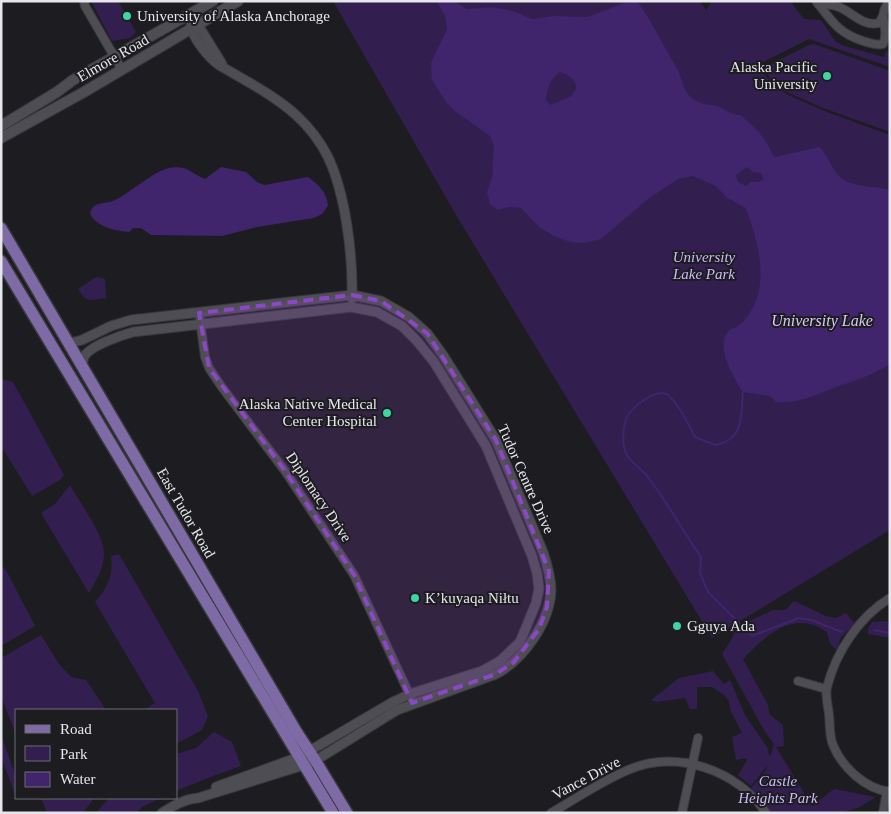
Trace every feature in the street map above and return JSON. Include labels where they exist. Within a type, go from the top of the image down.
[{"type":"main road","name":"Elmore Road","points":[[1,126],[114,56],[213,1]]},
{"type":"main road","name":"Elmore Road","points":[[1,138],[122,70],[238,1]]},
{"type":"main road","name":"East Tudor Road","points":[[1,228],[296,731],[333,813]]},
{"type":"main road","name":"East Tudor Road","points":[[1,261],[307,758],[347,813]]},
{"type":"street","points":[[84,1],[122,70]]},
{"type":"street","points":[[817,3],[838,6],[862,22],[869,24],[879,23],[885,7],[890,2]]},
{"type":"street","points":[[817,3],[840,31],[853,38],[877,45],[883,44],[888,34],[883,16]]},
{"type":"street","points":[[197,10],[192,20],[208,56],[294,114],[309,129],[327,156],[334,172],[343,207],[349,248],[352,307]]},
{"type":"street","name":"Tudor Centre Drive","points":[[70,344],[111,326],[131,320],[352,295],[381,301],[409,317],[427,334],[443,355],[496,440],[543,552],[549,571],[551,590],[539,629],[528,647],[514,662],[496,674],[411,699],[393,702],[307,758],[199,793],[162,813]]},
{"type":"street","name":"Tudor Centre Drive","points":[[82,364],[87,352],[115,337],[133,332],[352,307],[377,312],[396,322],[417,340],[434,362],[486,446],[532,556],[539,590],[536,604],[520,642],[500,662],[411,699]]},
{"type":"street","name":"Diplomacy Drive","points":[[199,313],[205,357],[209,368],[285,471],[354,574],[411,699]]},
{"type":"street","points":[[883,813],[888,792],[854,775],[842,762],[832,743],[826,689],[841,652],[858,625],[876,607],[890,598]]},
{"type":"street","points":[[798,681],[826,689]]},
{"type":"street","points":[[682,813],[698,738]]},
{"type":"street","name":"Vance Drive","points":[[551,813],[629,770],[659,762],[692,764],[730,778],[749,791],[758,800],[766,813]]},
{"type":"highlighted area","points":[[352,295],[381,301],[427,333],[496,440],[549,571],[547,607],[539,629],[514,662],[496,674],[412,703],[354,575],[285,471],[209,368],[199,313]]},
{"type":"green space","points":[[91,1],[118,1],[136,32],[130,38],[112,41]]},
{"type":"green space","name":"University Lake Park","points":[[333,1],[700,1],[706,10],[712,1],[790,1],[804,19],[821,20],[835,41],[844,46],[884,57],[886,51],[890,52],[890,67],[809,39],[755,66],[773,83],[767,73],[769,65],[814,44],[890,71],[890,132],[823,108],[778,88],[788,95],[827,112],[890,135],[890,530],[712,638],[456,215]]},
{"type":"green space","points":[[96,277],[105,279],[106,298],[89,300],[78,289]]},
{"type":"green space","points":[[1,379],[13,382],[64,475],[60,480],[32,496],[1,446]]},
{"type":"green space","points":[[70,485],[93,524],[103,546],[104,559],[89,593],[41,513],[55,504]]},
{"type":"green space","points":[[119,554],[198,691],[208,716],[202,730],[178,743],[178,709],[146,709],[155,703],[95,602],[109,581],[112,563],[111,556]]},
{"type":"green space","points":[[1,565],[6,570],[35,626],[1,646]]},
{"type":"green space","name":"Castle Heights Park","points":[[794,601],[826,616],[836,618],[846,613],[855,624],[841,637],[837,650],[830,644],[827,632],[815,626],[802,623],[792,624],[774,632],[743,659],[768,705],[770,715],[783,725],[784,746],[776,747],[812,806],[834,789],[876,797],[858,808],[839,813],[770,813],[751,788],[766,770],[767,766],[751,786],[738,775],[747,760],[746,758],[736,760],[732,737],[742,733],[730,709],[729,701],[712,687],[697,687],[697,709],[690,709],[685,698],[656,702],[651,700],[679,678],[713,671],[724,684],[730,680],[745,715],[767,747],[770,757],[774,744],[765,732],[722,654],[737,627],[773,610],[785,610]]},
{"type":"green space","points":[[887,621],[890,623],[890,638],[868,634],[868,629],[872,622]]},
{"type":"green space","points":[[41,635],[59,664],[71,677],[86,680],[105,709],[15,709],[15,732],[1,696],[1,658]]},
{"type":"green space","points":[[214,732],[232,742],[241,766],[178,790],[178,753],[196,748]]},
{"type":"green space","points":[[1,735],[15,774],[15,794],[1,757]]},
{"type":"green space","points":[[41,799],[93,799],[83,813],[47,813]]},
{"type":"green space","points":[[108,799],[159,799],[142,807],[136,813],[96,813]]},
{"type":"water","name":"University Lake","points":[[437,1],[453,1],[467,9],[493,7],[513,11],[532,19],[553,16],[587,17],[630,1],[637,1],[677,69],[689,96],[693,99],[740,115],[760,134],[775,157],[819,147],[842,179],[862,186],[890,190],[890,364],[876,372],[814,396],[791,402],[776,402],[770,396],[743,392],[726,360],[724,343],[726,335],[731,329],[741,324],[747,317],[757,298],[760,287],[759,253],[746,208],[727,198],[716,186],[693,176],[678,179],[648,199],[601,239],[586,243],[570,242],[554,236],[539,227],[521,208],[509,207],[498,210],[490,204],[487,192],[492,178],[494,146],[490,136],[456,112],[446,102],[432,80],[431,63],[447,29],[445,16]],"holes":[[[560,72],[573,80],[576,89],[571,96],[551,105],[546,100],[547,92],[552,80]],[[747,167],[753,172],[761,173],[764,179],[759,182],[750,182],[746,186],[738,182],[736,175]]]},
{"type":"water","points":[[175,167],[181,168],[205,179],[221,167],[246,172],[257,182],[264,185],[308,177],[322,189],[328,206],[322,214],[314,218],[257,227],[222,236],[151,235],[141,228],[133,228],[129,232],[118,231],[107,228],[97,222],[90,214],[97,205],[115,200],[163,170]]},
{"type":"waterway","points":[[743,392],[741,417],[737,432],[732,438],[715,445],[695,437],[679,408],[668,395],[663,393],[645,399],[627,417],[623,434],[625,451],[655,487],[701,557],[700,573],[708,592],[752,636],[799,618],[811,620],[842,632]]},
{"type":"waterway","points":[[874,630],[890,633]]},
{"type":"place","name":"University of Alaska Anchorage","points":[[127,16]]},
{"type":"place","name":"Alaska Pacific University","points":[[827,76]]},
{"type":"place","name":"Alaska Native Medical Center Hospital","points":[[387,413]]},
{"type":"place","name":"K’kuyaqa Niłtu","points":[[415,598]]},
{"type":"place","name":"Gguya Ada","points":[[677,626]]}]
